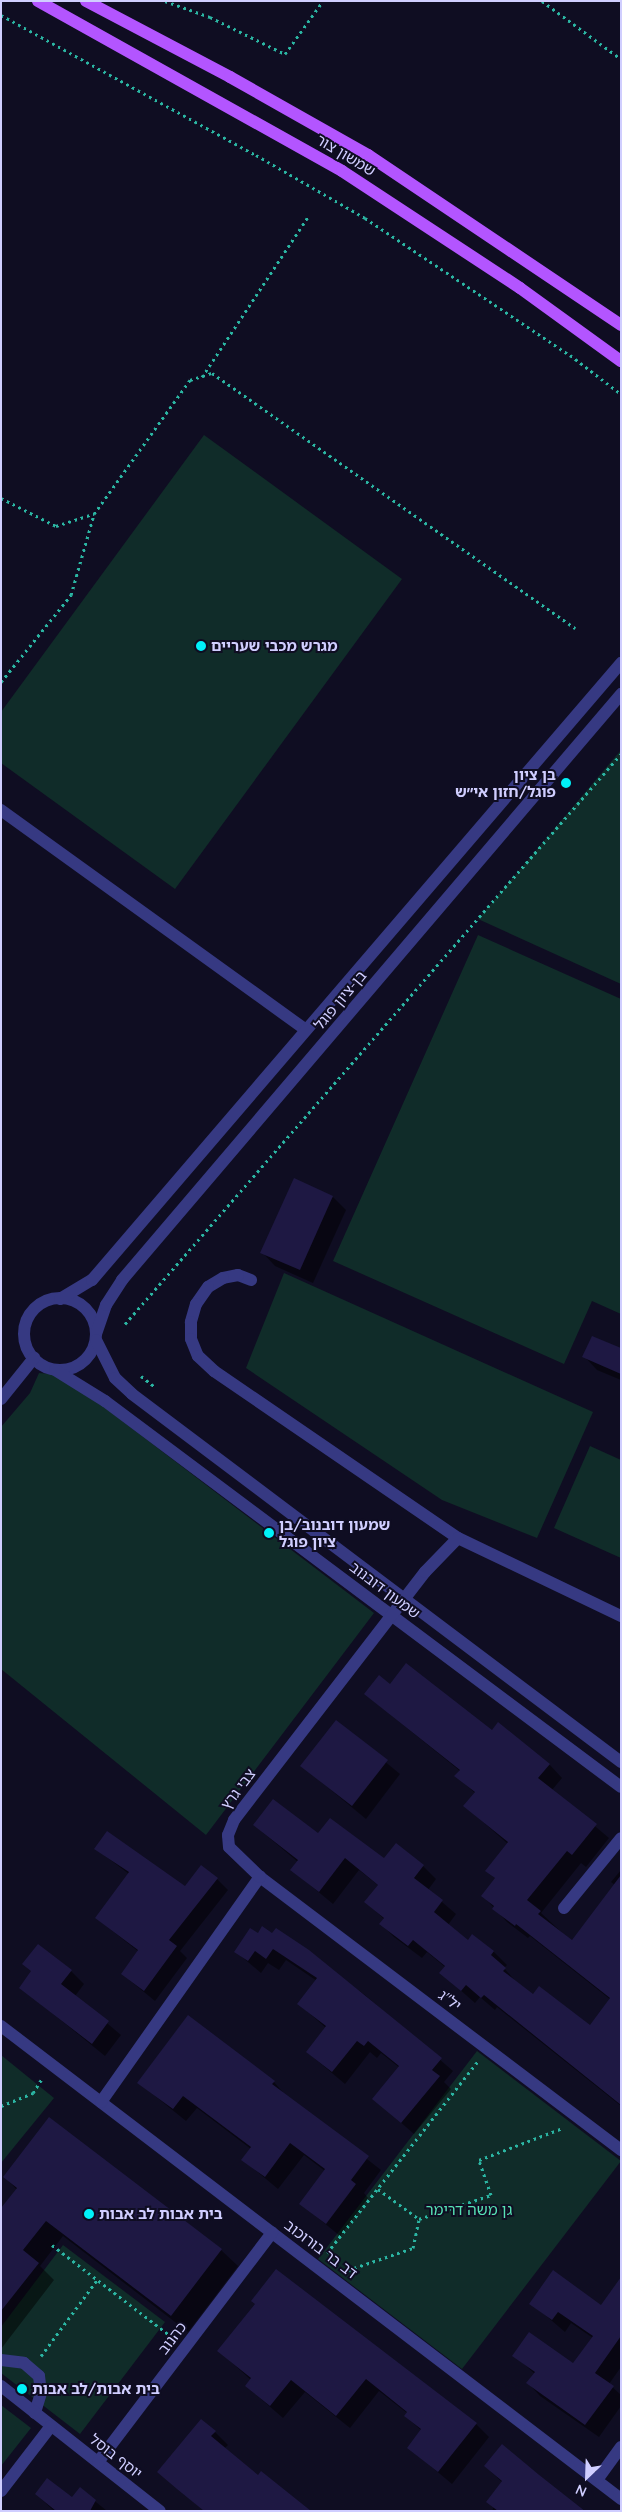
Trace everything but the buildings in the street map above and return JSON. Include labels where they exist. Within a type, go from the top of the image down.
[{"type":"main road","name":"שמשון צור","points":[[38,1],[342,171],[512,283],[621,361]]},
{"type":"main road","name":"שמשון צור","points":[[86,1],[230,76],[368,155],[621,325]]},
{"type":"street","name":"בן-ציון פוגל","points":[[60,1299],[92,1280],[621,663]]},
{"type":"street","name":"בן-ציון פוגל","points":[[96,1337],[106,1305],[122,1280],[621,694]]},
{"type":"street","name":"בן-ציון פוגל","points":[[1,810],[306,1030]]},
{"type":"street","points":[[251,1280],[238,1275],[208,1287],[196,1304],[191,1322],[192,1339],[198,1356],[214,1371],[458,1538],[621,1616]]},
{"type":"street","points":[[60,1299],[74,1301],[86,1309],[93,1320],[96,1337],[92,1352],[79,1365],[56,1370],[34,1358],[24,1337],[27,1320],[43,1303],[60,1299]]},
{"type":"street","name":"שמעון דובנוב","points":[[96,1337],[115,1378],[132,1394],[406,1598],[621,1762]]},
{"type":"street","points":[[1,1398],[34,1358]]},
{"type":"street","name":"שמעון דובנוב","points":[[56,1370],[105,1401],[621,1787]]},
{"type":"street","name":"צבי גרץ","points":[[260,1877],[229,1847],[228,1834],[234,1820],[435,1561],[458,1538]]},
{"type":"street","points":[[564,1908],[621,1838]]},
{"type":"street","points":[[101,2102],[260,1877]]},
{"type":"street","name":"יל\"ג","points":[[260,1877],[621,2150]]},
{"type":"street","name":"דב בר בורוכוב","points":[[1,2026],[621,2499]]},
{"type":"street","name":"כהנוב","points":[[98,2462],[272,2233]]},
{"type":"street","points":[[1,2360],[24,2363],[39,2376],[42,2393],[35,2413]]},
{"type":"street","name":"יוסף בוסל","points":[[1,2386],[160,2511]]},
{"type":"street","points":[[1,2491],[51,2426]]},
{"type":"street","points":[[597,2480],[621,2447]]},
{"type":"path","points":[[165,1],[210,17],[285,54],[323,1]]},
{"type":"path","points":[[542,1],[621,59]]},
{"type":"path","points":[[548,6],[551,1]]},
{"type":"path","points":[[1,15],[256,155],[365,218],[570,354],[621,394]]},
{"type":"path","points":[[202,377],[308,217]]},
{"type":"path","points":[[1,682],[71,595],[94,514],[190,380],[212,373],[575,628]]},
{"type":"path","points":[[1,498],[56,526],[94,514]]},
{"type":"path","points":[[125,1324],[621,754]]},
{"type":"path","points":[[317,2267],[488,2049]]},
{"type":"path","points":[[1,2106],[33,2093],[51,2064]]},
{"type":"path","points":[[419,2219],[491,2194],[479,2160],[582,2121]]},
{"type":"path","points":[[378,2189],[419,2219]]},
{"type":"path","points":[[329,2276],[413,2248],[419,2219]]},
{"type":"path","points":[[52,2245],[185,2347]]},
{"type":"path","points":[[32,2368],[97,2280]]},
{"type":"green space","name":"מגרש מכבי שעריים","points":[[204,435],[402,579],[175,889],[1,763],[1,712]]},
{"type":"green space","points":[[621,750],[621,984],[478,919]]},
{"type":"green space","points":[[478,935],[621,999],[621,1314],[592,1301],[564,1364],[333,1261]]},
{"type":"green space","points":[[284,1273],[593,1412],[537,1538],[442,1500],[246,1368]]},
{"type":"green space","points":[[39,1373],[62,1375],[374,1613],[206,1835],[1,1669],[1,1427],[30,1393]]},
{"type":"green space","points":[[590,1446],[621,1460],[621,1558],[554,1528]]},
{"type":"green space","name":"גן משה דרימר","points":[[477,2051],[621,2161],[462,2369],[318,2259]]},
{"type":"green space","points":[[1,2055],[54,2098],[1,2163]]},
{"type":"green space","points":[[63,2245],[165,2322],[80,2434],[1,2373],[1,2327]]},
{"type":"green space","points":[[1,2405],[31,2428],[1,2466]]},
{"type":"place","name":"מגרש מכבי שעריים","points":[[201,646]]},
{"type":"place","name":"בן ציון פוגל/חזון אי״ש","points":[[566,783]]},
{"type":"place","name":"שמעון דובנוב/בן ציון פוגל","points":[[269,1533]]},
{"type":"place","name":"בית אבות לב אבות","points":[[89,2214]]},
{"type":"place","name":"בית אבות/לב אבות","points":[[22,2389]]}]
